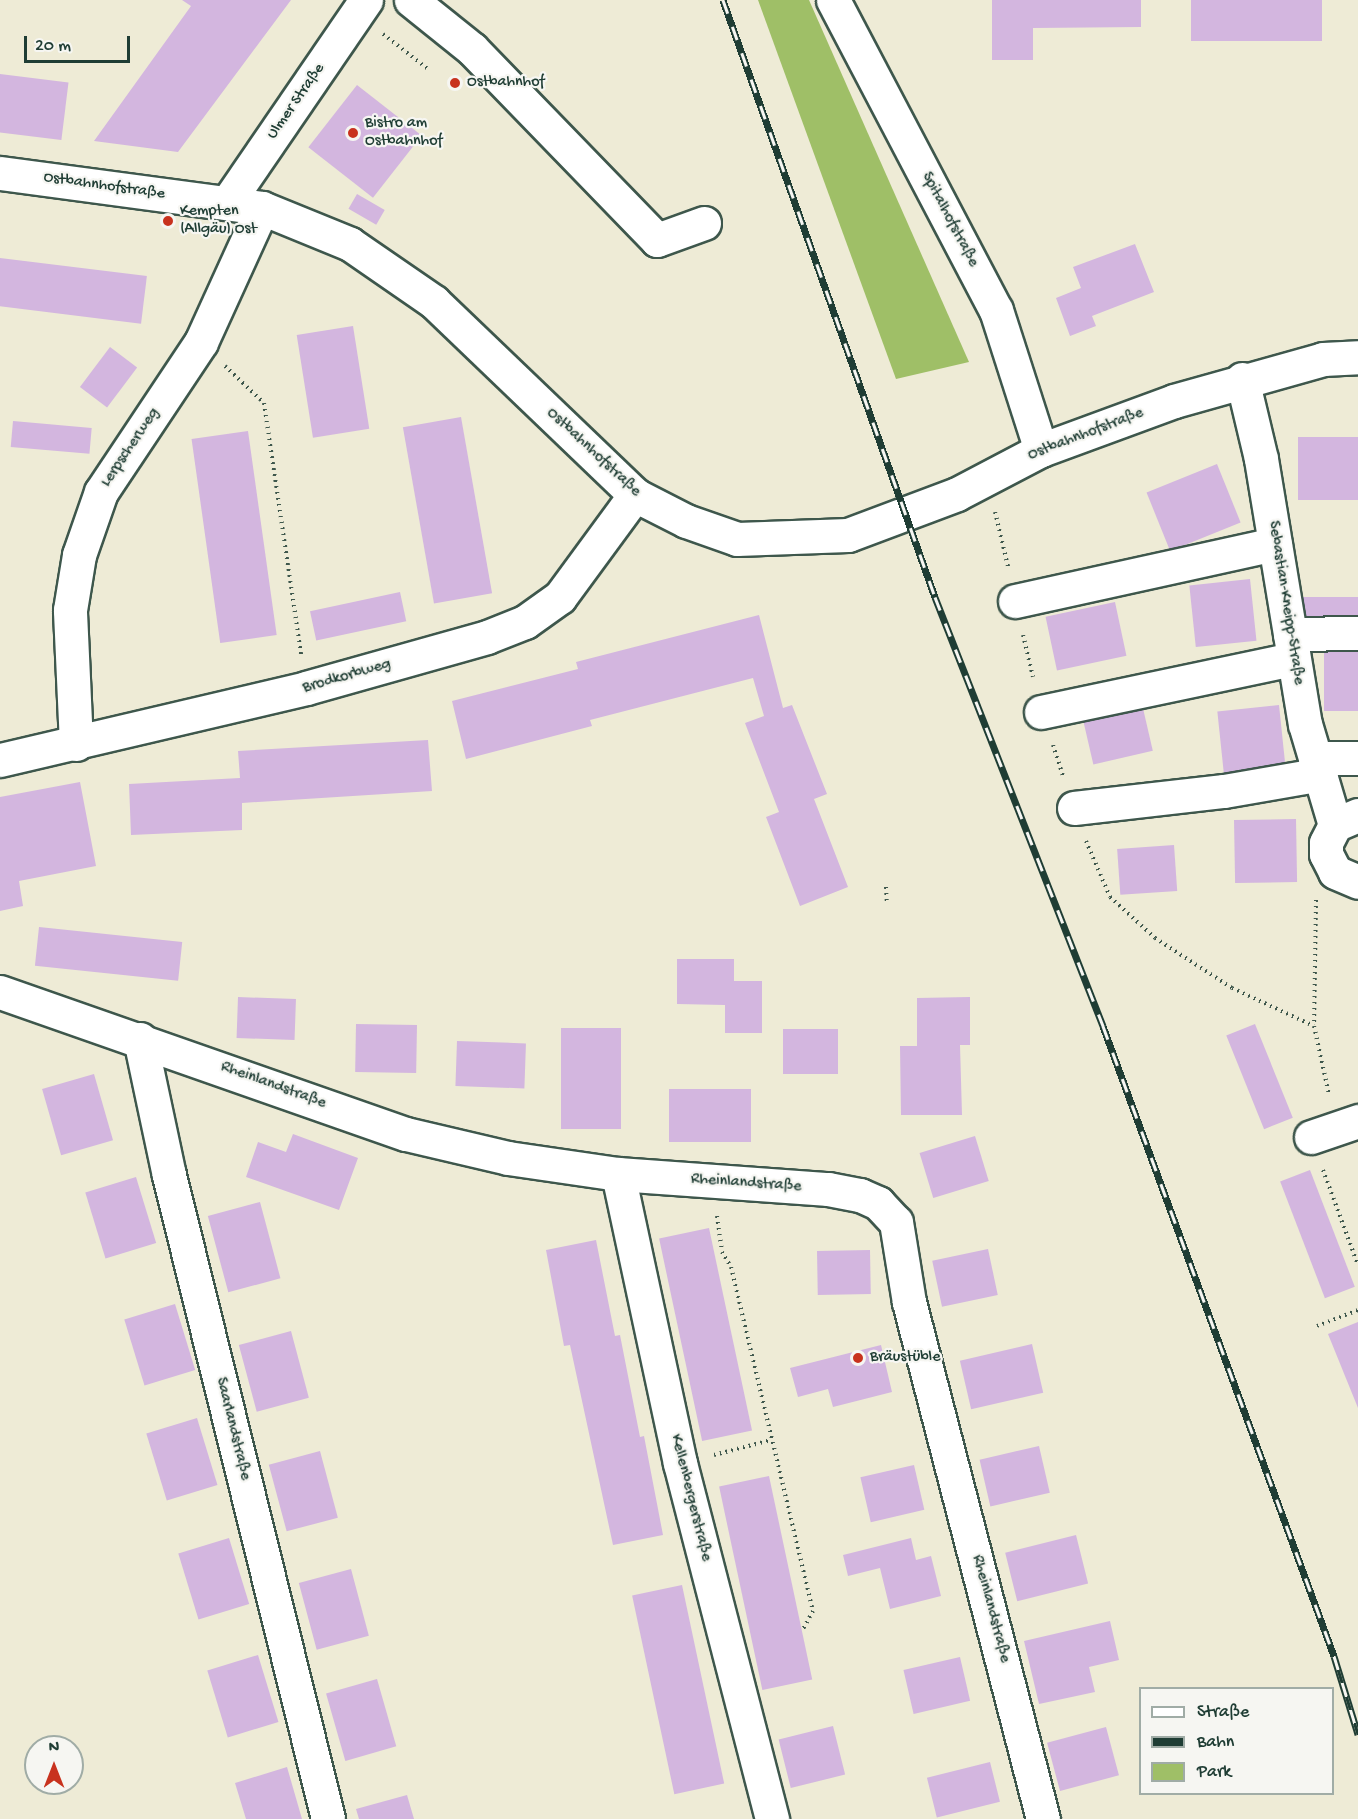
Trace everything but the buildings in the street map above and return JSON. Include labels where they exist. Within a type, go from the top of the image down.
[{"type":"street","name":"Ulmer Straße","points":[[227,203],[366,0]]},
{"type":"street","points":[[411,0],[472,49],[657,240],[704,223]]},
{"type":"street","name":"Spitalhofstraße","points":[[832,0],[996,310],[1041,450]]},
{"type":"street","name":"Ostbahnhofstraße","points":[[0,173],[262,208],[350,244],[435,302],[635,495],[686,521],[737,539],[848,535],[957,494],[1041,450],[1242,379],[1323,359],[1358,357]]},
{"type":"street","name":"Lerpscherweg","points":[[76,744],[70,610],[79,555],[101,492],[201,342],[262,208]]},
{"type":"street","name":"Sebastian-Kneipp-Straße","points":[[1242,379],[1261,459],[1291,647],[1318,766],[1347,820],[1326,843],[1326,854],[1347,877]]},
{"type":"street","name":"Brodkorbweg","points":[[0,760],[76,744],[306,688],[487,637],[525,622],[560,597],[635,495]]},
{"type":"street","points":[[1015,601],[1275,544]]},
{"type":"street","points":[[1041,712],[1291,647],[1358,633]]},
{"type":"street","points":[[1074,808],[1224,791],[1358,758]]},
{"type":"street","name":"Rheinlandstraße","points":[[0,992],[140,1038],[406,1134],[508,1158],[618,1174],[828,1189],[860,1195],[878,1203],[896,1222],[909,1302],[1043,1819]]},
{"type":"street","name":"Saarlandstraße","points":[[140,1038],[169,1175],[328,1819]]},
{"type":"street","name":"Kellenbergerstraße","points":[[618,1174],[680,1463],[772,1819]]},
{"type":"path","points":[[201,342],[264,403],[306,688]]},
{"type":"path","points":[[1347,877],[1316,900],[1314,1026],[1335,1128],[1358,1265]]},
{"type":"path","points":[[886,887],[887,904]]},
{"type":"path","points":[[718,1221],[722,1252],[731,1267],[813,1611],[803,1629]]},
{"type":"path","points":[[1317,1326],[1358,1310]]},
{"type":"path","points":[[680,1463],[771,1440]]},
{"type":"green space","points":[[758,0],[809,0],[969,362],[896,379]]},
{"type":"railway","points":[[723,0],[935,597],[1103,1026],[1334,1656],[1358,1734]]},
{"type":"place","name":"Ostbahnhof","points":[[455,83]]},
{"type":"place","name":"Bistro am Ostbahnhof","points":[[353,133]]},
{"type":"place","name":"Kempten (Allgäu) Ost","points":[[168,221]]},
{"type":"place","name":"Bräustüble","points":[[858,1358]]}]
